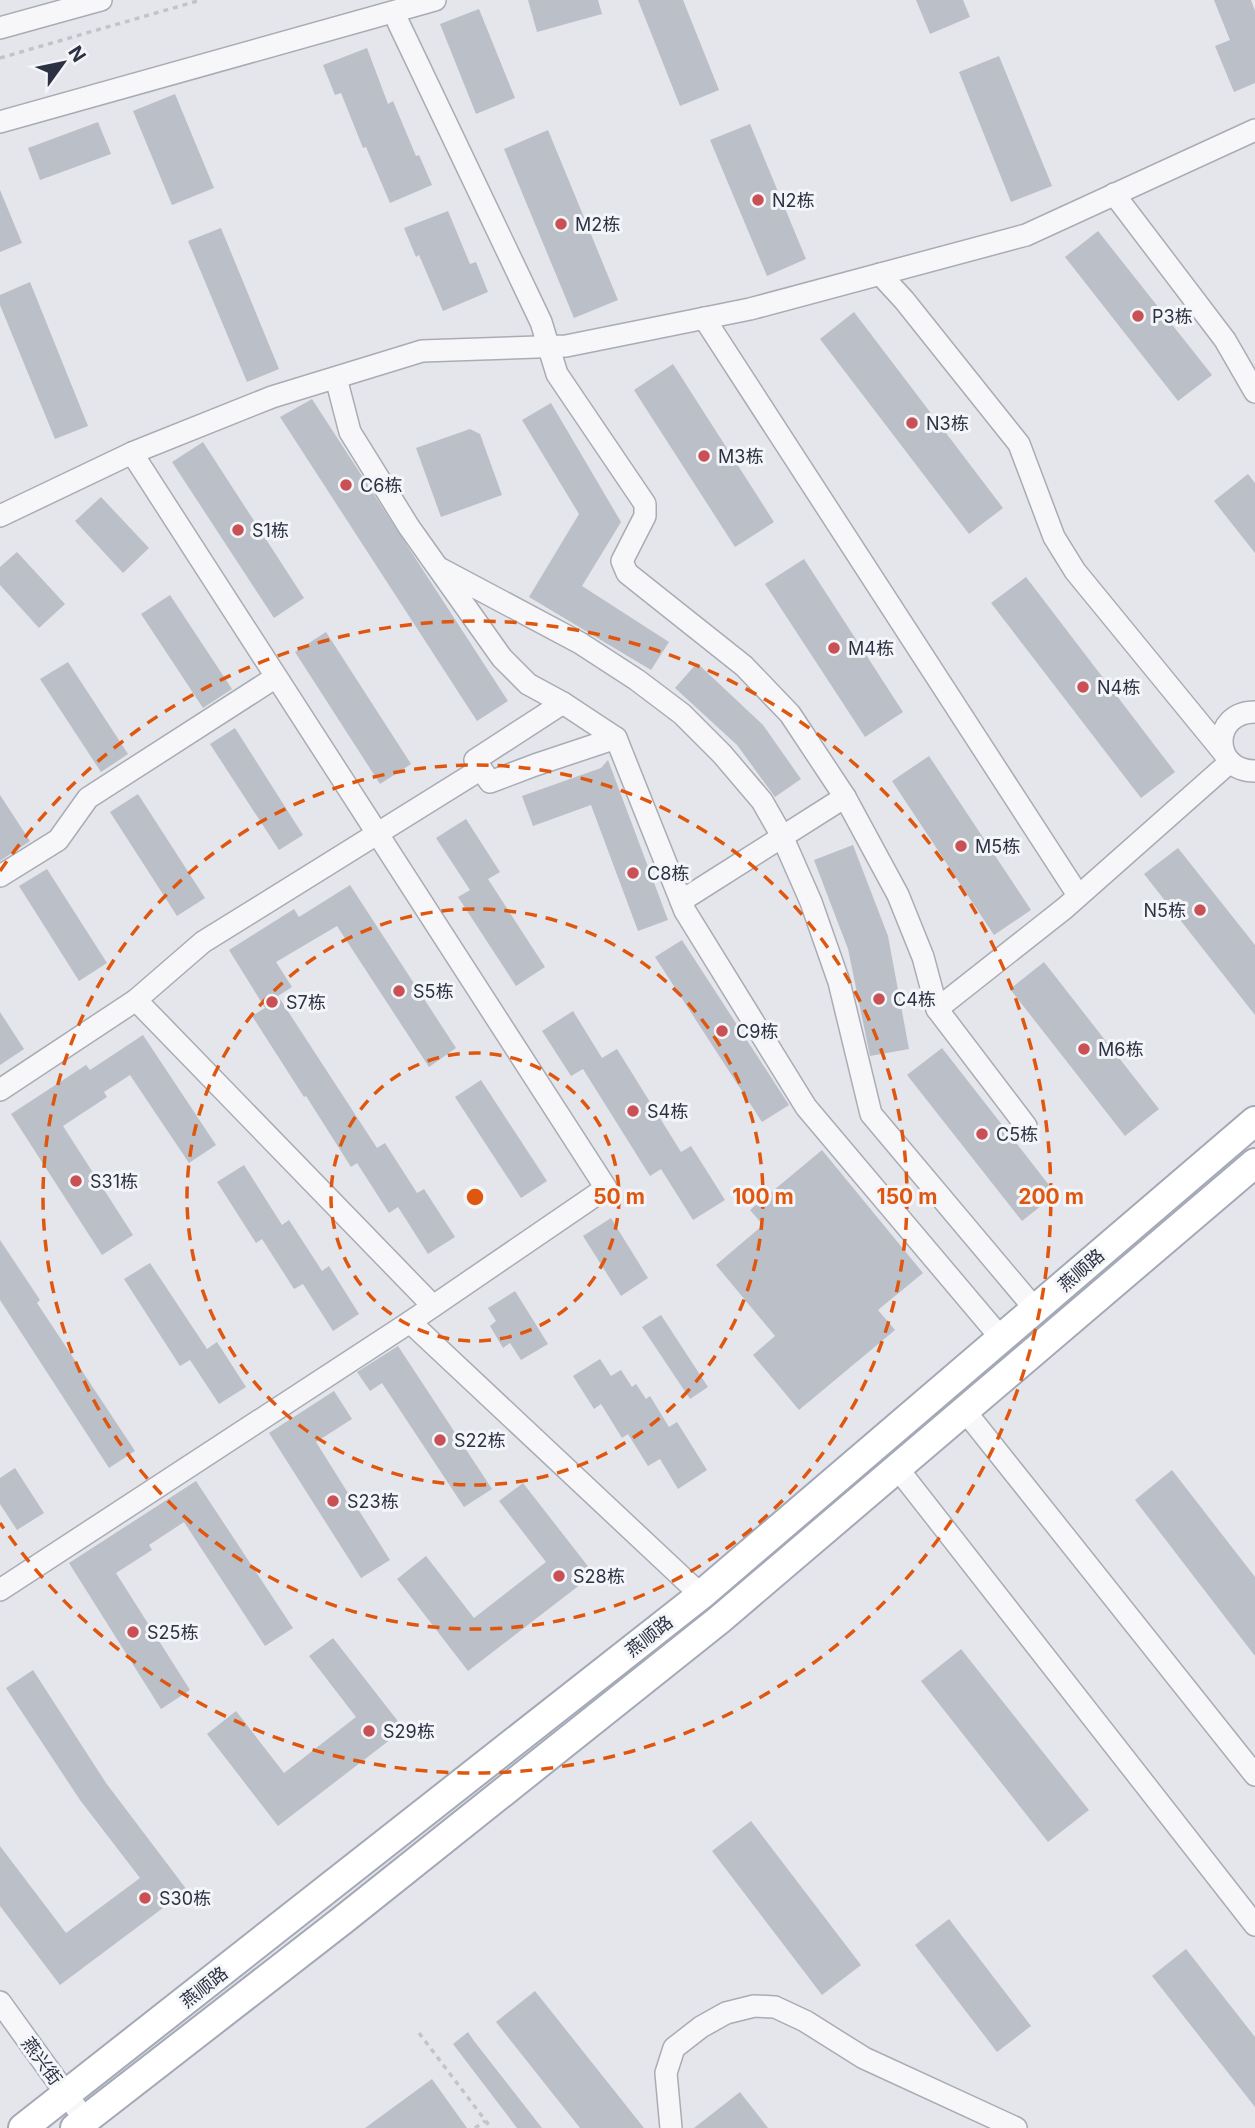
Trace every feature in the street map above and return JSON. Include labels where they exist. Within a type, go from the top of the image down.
[{"type":"main road","name":"燕顺路","points":[[23,2128],[701,1595],[1255,1121]]},
{"type":"main road","name":"燕顺路","points":[[88,2123],[687,1646],[1255,1163]]},
{"type":"street","points":[[0,29],[101,0]]},
{"type":"street","points":[[0,122],[435,0]]},
{"type":"street","points":[[398,22],[541,322],[557,374],[645,503],[645,516],[622,561],[627,573],[744,666],[790,714],[845,797],[898,895],[922,957],[937,1009],[1026,1126]]},
{"type":"street","points":[[0,516],[132,453],[272,397],[336,377],[422,351],[566,346],[750,309],[1026,235],[1255,130]]},
{"type":"street","points":[[1114,194],[1225,340],[1255,392]]},
{"type":"street","points":[[880,274],[904,300],[1019,444],[1054,537],[1075,571],[1227,757],[1242,769],[1255,771]]},
{"type":"street","points":[[705,318],[1079,895]]},
{"type":"street","points":[[336,377],[350,432],[409,527],[502,658],[528,684],[563,703],[616,738],[681,901],[806,1107],[1001,1338]]},
{"type":"street","points":[[0,1590],[410,1322],[606,1188],[132,453]]},
{"type":"street","points":[[437,566],[580,643],[682,713],[762,801],[782,836],[811,902],[839,982],[871,1114],[1035,1309]]},
{"type":"street","points":[[0,876],[58,840],[88,798],[276,677]]},
{"type":"street","points":[[563,703],[475,760],[490,782],[616,738]]},
{"type":"street","points":[[1227,757],[1222,736],[1230,720],[1240,713],[1255,712]]},
{"type":"street","points":[[937,1009],[1079,895],[1227,757]]},
{"type":"street","points":[[0,1090],[136,1000],[203,942],[481,769]]},
{"type":"street","points":[[681,901],[845,797]]},
{"type":"street","points":[[136,1000],[433,1306]]},
{"type":"street","points":[[410,1322],[701,1595]]},
{"type":"street","points":[[965,1411],[1255,1775]]},
{"type":"street","points":[[898,1469],[1255,1924]]},
{"type":"street","name":"燕兴街","points":[[0,2002],[88,2123]]},
{"type":"street","points":[[671,2128],[666,2073],[674,2048],[726,2012],[754,2006],[775,2007],[805,2021],[864,2058],[1016,2128]]},
{"type":"path","points":[[0,58],[201,0]]},
{"type":"path","points":[[419,2033],[491,2128]]},
{"type":"path","points":[[475,2128],[486,2120]]},
{"type":"building","points":[[528,0],[598,0],[602,14],[537,32]]},
{"type":"building","points":[[638,0],[683,0],[719,90],[680,106]]},
{"type":"building","points":[[916,0],[963,0],[970,17],[930,34]]},
{"type":"building","points":[[1214,0],[1251,0],[1255,11],[1255,83],[1234,92],[1215,46],[1230,40]]},
{"type":"building","points":[[479,9],[515,98],[476,114],[440,24]]},
{"type":"building","points":[[367,48],[388,104],[393,101],[416,156],[419,155],[432,185],[390,203],[366,147],[363,148],[341,93],[335,95],[323,65]]},
{"type":"building","points":[[999,56],[1052,186],[1011,202],[959,72]]},
{"type":"building","points":[[175,94],[214,188],[172,205],[133,111]]},
{"type":"building","points":[[98,122],[111,154],[40,180],[28,148]]},
{"type":"building","name":"N2栋","points":[[750,124],[806,259],[767,276],[710,140]]},
{"type":"building","name":"M2栋","points":[[548,130],[618,300],[574,318],[504,149]]},
{"type":"building","points":[[0,190],[22,243],[0,252]]},
{"type":"building","points":[[448,211],[470,264],[476,262],[488,292],[443,311],[404,228]]},
{"type":"building","points":[[221,228],[279,369],[247,382],[188,241]]},
{"type":"building","name":"P3栋","points":[[1098,231],[1212,375],[1178,401],[1065,257]]},
{"type":"building","points":[[30,282],[88,426],[55,439],[0,305],[0,295]]},
{"type":"building","name":"N3栋","points":[[854,312],[1003,508],[969,534],[820,339]]},
{"type":"building","name":"M3栋","points":[[673,364],[774,522],[735,547],[634,390]]},
{"type":"building","points":[[312,399],[508,701],[477,721],[280,417]]},
{"type":"building","points":[[551,403],[621,522],[582,586],[669,642],[651,670],[529,597],[579,514],[522,420]]},
{"type":"building","points":[[470,429],[480,434],[502,495],[441,517],[416,448]]},
{"type":"building","name":"S1栋","points":[[203,442],[304,598],[274,618],[172,462]]},
{"type":"building","points":[[1248,474],[1255,483],[1255,553],[1214,501]]},
{"type":"building","points":[[101,497],[149,548],[123,573],[75,521]]},
{"type":"building","points":[[17,552],[65,604],[39,628],[0,585],[0,567]]},
{"type":"building","name":"M4栋","points":[[804,559],[903,712],[865,737],[765,584]]},
{"type":"building","name":"N4栋","points":[[1026,577],[1175,772],[1141,798],[991,603]]},
{"type":"building","points":[[170,595],[232,689],[203,708],[141,614]]},
{"type":"building","points":[[326,632],[411,764],[380,784],[295,652]]},
{"type":"building","points":[[68,662],[128,754],[101,772],[40,679]]},
{"type":"building","points":[[697,663],[763,725],[801,779],[775,797],[737,745],[675,688]]},
{"type":"building","points":[[235,728],[303,835],[279,850],[210,744]]},
{"type":"building","name":"M5栋","points":[[929,756],[1031,910],[994,935],[892,781]]},
{"type":"building","name":"C8栋","points":[[608,760],[668,920],[638,931],[591,805],[533,826],[522,796],[601,768]]},
{"type":"building","points":[[138,794],[205,898],[177,916],[110,812]]},
{"type":"building","points":[[0,795],[30,841],[0,861]]},
{"type":"building","points":[[466,819],[500,872],[488,879],[545,967],[516,986],[458,897],[470,890],[436,838]]},
{"type":"building","name":"C4栋","points":[[853,845],[888,936],[909,1049],[870,1056],[848,949],[814,860]]},
{"type":"building","name":"N5栋","points":[[1178,848],[1255,945],[1255,1015],[1144,874]]},
{"type":"building","points":[[47,869],[107,963],[79,981],[19,886]]},
{"type":"building","points":[[350,885],[456,1048],[429,1067],[337,926],[276,962],[292,987],[278,996],[377,1148],[385,1143],[417,1193],[424,1189],[455,1237],[428,1254],[398,1207],[389,1213],[357,1163],[351,1167],[306,1096],[304,1097],[252,1016],[265,1008],[229,950],[294,909],[299,917]]},
{"type":"building","name":"C9栋","points":[[682,940],[789,1105],[762,1122],[655,957]]},
{"type":"building","name":"M6栋","points":[[1044,962],[1159,1109],[1125,1136],[1010,989]]},
{"type":"building","name":"S4栋","points":[[573,1011],[602,1058],[617,1049],[681,1152],[691,1146],[725,1200],[693,1220],[661,1169],[650,1176],[583,1069],[571,1076],[542,1031]]},
{"type":"building","points":[[0,1012],[24,1049],[0,1065]]},
{"type":"building","name":"S31栋","points":[[143,1035],[216,1145],[189,1163],[130,1075],[104,1092],[107,1097],[63,1126],[133,1235],[102,1255],[11,1114],[86,1065],[90,1070]]},
{"type":"building","name":"C5栋","points":[[942,1048],[1056,1194],[1022,1221],[907,1075]]},
{"type":"building","points":[[481,1080],[547,1181],[521,1198],[455,1097]]},
{"type":"building","points":[[822,1150],[923,1273],[878,1310],[895,1330],[799,1410],[753,1355],[775,1336],[716,1265],[763,1225],[750,1210]]},
{"type":"building","points":[[244,1165],[282,1225],[289,1220],[322,1271],[329,1266],[359,1314],[333,1331],[303,1284],[294,1289],[262,1239],[256,1243],[217,1182]]},
{"type":"building","points":[[611,1218],[648,1278],[621,1296],[583,1236]]},
{"type":"building","points":[[0,1240],[40,1300],[37,1303],[135,1451],[109,1468],[0,1300]]},
{"type":"building","points":[[150,1263],[207,1349],[217,1342],[246,1387],[219,1404],[190,1360],[180,1366],[124,1279]]},
{"type":"building","points":[[515,1291],[548,1344],[521,1360],[510,1343],[503,1348],[490,1326],[496,1321],[488,1308]]},
{"type":"building","points":[[661,1315],[708,1387],[690,1399],[642,1327]]},
{"type":"building","name":"S22栋","points":[[398,1346],[492,1489],[464,1507],[382,1383],[370,1391],[357,1372]]},
{"type":"building","points":[[600,1359],[611,1376],[621,1370],[632,1387],[636,1384],[646,1399],[650,1396],[669,1427],[677,1422],[707,1470],[678,1489],[660,1459],[648,1466],[628,1434],[622,1438],[601,1404],[594,1409],[573,1376]]},
{"type":"building","name":"S23栋","points":[[334,1391],[352,1419],[316,1442],[390,1560],[361,1578],[269,1433]]},
{"type":"building","points":[[15,1468],[44,1513],[17,1530],[0,1504],[0,1478]]},
{"type":"building","points":[[1172,1470],[1255,1577],[1255,1656],[1135,1500]]},
{"type":"building","points":[[196,1481],[293,1628],[265,1646],[184,1522],[149,1545],[152,1550],[116,1573],[190,1690],[161,1709],[69,1563]]},
{"type":"building","name":"S28栋","points":[[523,1483],[594,1574],[468,1671],[397,1579],[426,1556],[474,1618],[546,1562],[499,1501]]},
{"type":"building","name":"S29栋","points":[[333,1638],[404,1729],[278,1826],[207,1734],[236,1711],[284,1773],[356,1717],[309,1656]]},
{"type":"building","points":[[961,1649],[1089,1810],[1048,1842],[921,1681]]},
{"type":"building","name":"S30栋","points":[[33,1670],[106,1783],[187,1890],[60,1985],[0,1906],[0,1846],[66,1933],[140,1878],[80,1800],[6,1688]]},
{"type":"building","points":[[751,1821],[861,1965],[822,1995],[712,1851]]},
{"type":"building","points":[[949,1919],[1031,2026],[997,2052],[915,1945]]},
{"type":"building","points":[[1186,1949],[1255,2037],[1255,2107],[1152,1976]]},
{"type":"building","points":[[535,1991],[644,2128],[580,2128],[496,2022]]},
{"type":"building","points":[[468,2032],[542,2128],[517,2128],[453,2044]]},
{"type":"building","points":[[432,2079],[467,2128],[365,2128]]},
{"type":"building","points":[[740,2092],[768,2128],[694,2128]]},
{"type":"place","name":"N2栋","points":[[758,200]]},
{"type":"place","name":"M2栋","points":[[561,224]]},
{"type":"place","name":"P3栋","points":[[1138,316]]},
{"type":"place","name":"N3栋","points":[[912,423]]},
{"type":"place","name":"M3栋","points":[[704,456]]},
{"type":"place","name":"C6栋","points":[[346,485]]},
{"type":"place","name":"S1栋","points":[[238,530]]},
{"type":"place","name":"M4栋","points":[[834,648]]},
{"type":"place","name":"N4栋","points":[[1083,687]]},
{"type":"place","name":"M5栋","points":[[961,846]]},
{"type":"place","name":"C8栋","points":[[633,873]]},
{"type":"place","name":"N5栋","points":[[1200,910]]},
{"type":"place","name":"S5栋","points":[[399,991]]},
{"type":"place","name":"C4栋","points":[[879,999]]},
{"type":"place","name":"S7栋","points":[[272,1002]]},
{"type":"place","name":"C9栋","points":[[722,1031]]},
{"type":"place","name":"M6栋","points":[[1084,1049]]},
{"type":"place","name":"S4栋","points":[[633,1111]]},
{"type":"place","name":"C5栋","points":[[982,1134]]},
{"type":"place","name":"S31栋","points":[[76,1181]]},
{"type":"place","name":"S22栋","points":[[440,1440]]},
{"type":"place","name":"S23栋","points":[[333,1501]]},
{"type":"place","name":"S28栋","points":[[559,1576]]},
{"type":"place","name":"S25栋","points":[[133,1632]]},
{"type":"place","name":"S29栋","points":[[369,1731]]},
{"type":"place","name":"S30栋","points":[[145,1898]]}]
